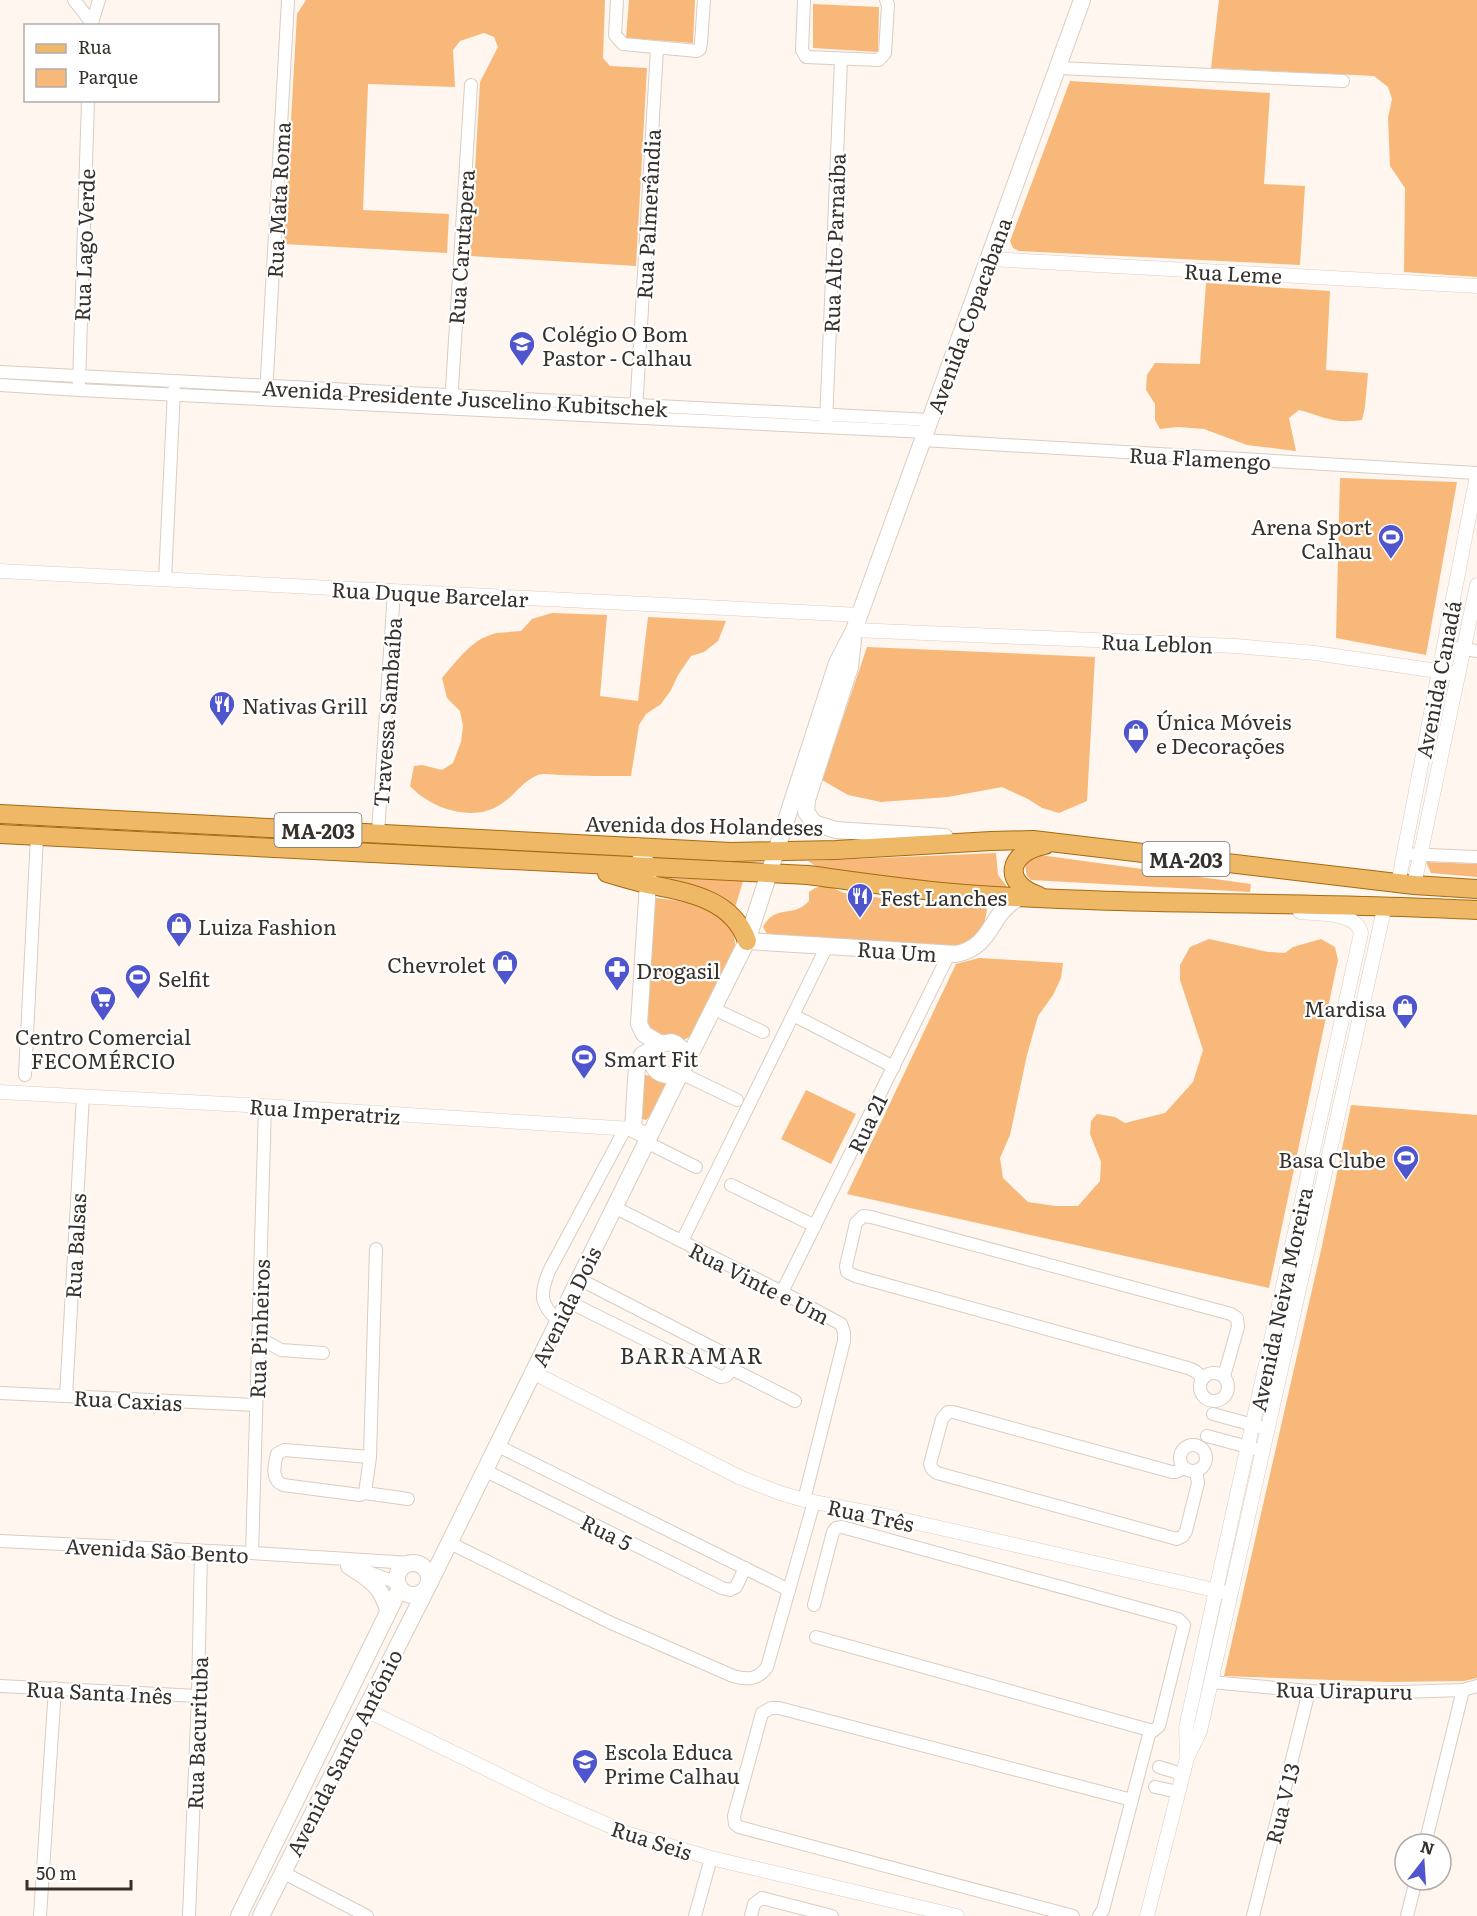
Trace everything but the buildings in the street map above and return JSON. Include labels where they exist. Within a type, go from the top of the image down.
[{"type":"main road","name":"Avenida Copacabana","points":[[768,873],[837,663],[857,622],[1082,0]]},
{"type":"main road","name":"Avenida Copacabana","points":[[857,622],[850,667],[805,807],[809,817],[814,823],[836,830],[991,841]]},
{"type":"main road","name":"Avenida dos Holandeses","points":[[0,814],[731,852],[912,847],[1033,840],[1406,885],[1477,889]]},
{"type":"main road","name":"Avenida dos Holandeses","points":[[0,834],[579,864],[648,876]]},
{"type":"main road","points":[[1050,898],[1031,893],[1019,885],[1014,875],[1015,865],[1020,856],[1031,849],[1062,844]]},
{"type":"main road","points":[[636,846],[648,876],[639,1024],[644,1034],[659,1045]]},
{"type":"main road","points":[[776,852],[792,868],[808,875]]},
{"type":"main road","name":"MA-203","points":[[648,876],[768,873],[808,875],[949,893],[1021,897],[1385,905],[1477,910]]},
{"type":"main road","name":"Avenida Dois","points":[[428,1586],[747,940],[768,873]]},
{"type":"main road","points":[[648,876],[711,902],[727,912],[738,923],[747,940]]},
{"type":"main road","name":"Rua Um","points":[[747,940],[949,954],[964,952],[978,945],[1004,908],[1021,897]]},
{"type":"main road","points":[[680,1047],[697,1041]]},
{"type":"main road","points":[[629,1129],[637,1065],[645,1052],[659,1045],[671,1042],[680,1047],[686,1058],[683,1069],[677,1074],[667,1076],[657,1071],[652,1056],[659,1045]]},
{"type":"main road","name":"Rua Imperatriz","points":[[629,1129],[648,1139]]},
{"type":"main road","name":"Avenida Dois","points":[[414,1563],[435,1556],[448,1542]]},
{"type":"main road","points":[[414,1563],[421,1565],[428,1573],[428,1586],[423,1592],[413,1596],[403,1592],[399,1586],[399,1573],[406,1565],[414,1563]]},
{"type":"main road","points":[[349,1566],[378,1587],[385,1598],[388,1610]]},
{"type":"main road","name":"Avenida Santo Antônio","points":[[238,1916],[399,1586]]},
{"type":"main road","name":"Avenida Santo Antônio","points":[[261,1916],[428,1586]]},
{"type":"street","points":[[74,0],[91,24]]},
{"type":"street","points":[[91,24],[99,0]]},
{"type":"street","name":"Rua Mata Roma","points":[[266,393],[288,0]]},
{"type":"street","points":[[617,0],[614,31],[617,39],[623,44],[697,51],[700,49],[704,0]]},
{"type":"street","points":[[804,0],[802,50],[806,57],[879,60],[885,53],[888,5],[886,0]]},
{"type":"street","name":"Rua Palmerândia","points":[[636,411],[657,48]]},
{"type":"street","name":"Rua Alto Parnaíba","points":[[826,421],[841,59]]},
{"type":"street","points":[[1058,68],[1343,81]]},
{"type":"street","name":"Rua Carutapera","points":[[451,402],[471,85]]},
{"type":"street","name":"Rua Lago Verde","points":[[79,384],[88,102]]},
{"type":"street","name":"Rua Leme","points":[[989,259],[1477,286]]},
{"type":"street","name":"Avenida Presidente Juscelino Kubitschek","points":[[0,372],[79,384]]},
{"type":"street","name":"Avenida Presidente Juscelino Kubitschek","points":[[0,385],[79,384],[636,411],[826,421],[926,431]]},
{"type":"street","points":[[165,580],[174,389]]},
{"type":"street","name":"Rua Flamengo","points":[[926,431],[1477,474]]},
{"type":"street","name":"Avenida Canadá","points":[[1406,885],[1404,854],[1477,474]]},
{"type":"street","name":"Rua Duque Barcelar","points":[[0,572],[394,591],[857,622]]},
{"type":"street","name":"Avenida Canadá","points":[[1406,885],[1420,854],[1458,674],[1470,650],[1477,585]]},
{"type":"street","name":"Travessa Sambaíba","points":[[378,833],[394,591]]},
{"type":"street","name":"Rua Leblon","points":[[857,622],[1236,646],[1315,653],[1458,674]]},
{"type":"street","points":[[1444,646],[1470,650]]},
{"type":"street","points":[[25,1075],[37,836]]},
{"type":"street","points":[[1404,854],[1477,857]]},
{"type":"street","name":"Avenida Neiva Moreira","points":[[1187,1758],[1186,1728],[1361,933],[1358,925],[1347,918],[1240,903]]},
{"type":"street","name":"Avenida Neiva Moreira","points":[[1147,1916],[1182,1774],[1200,1731],[1385,905]]},
{"type":"street","points":[[682,1241],[827,946]]},
{"type":"street","name":"Rua 21","points":[[782,1292],[949,954]]},
{"type":"street","points":[[714,1009],[763,1032]]},
{"type":"street","points":[[793,1015],[894,1067]]},
{"type":"street","points":[[683,1069],[689,1077],[737,1100]]},
{"type":"street","name":"Rua Imperatriz","points":[[0,1092],[629,1129]]},
{"type":"street","name":"Rua Balsas","points":[[66,1396],[83,1096]]},
{"type":"street","name":"Rua Pinheiros","points":[[252,1553],[265,1106]]},
{"type":"street","points":[[558,1321],[545,1307],[543,1301],[543,1288],[549,1271],[629,1129]]},
{"type":"street","points":[[648,1139],[696,1167]]},
{"type":"street","points":[[731,1185],[815,1226]]},
{"type":"street","name":"Rua Vinte e Um","points":[[614,1207],[841,1324],[844,1341],[809,1501]]},
{"type":"street","points":[[1203,1378],[1188,1368],[855,1276],[848,1272],[846,1266],[856,1223],[863,1216],[871,1217],[1231,1314],[1237,1318],[1238,1327],[1224,1376]]},
{"type":"street","points":[[365,1493],[370,1456],[376,1249]]},
{"type":"street","points":[[567,1301],[721,1377],[726,1376],[732,1369],[731,1360],[727,1355],[579,1279]]},
{"type":"street","points":[[258,1337],[281,1350],[323,1353]]},
{"type":"street","points":[[732,1369],[795,1401]]},
{"type":"street","name":"Rua Três","points":[[532,1372],[761,1486],[809,1501],[887,1516],[1231,1593]]},
{"type":"street","points":[[1210,1372],[1224,1376],[1228,1384],[1225,1397],[1216,1401],[1207,1399],[1200,1392],[1199,1387],[1203,1378],[1210,1372]]},
{"type":"street","name":"Rua Caxias","points":[[0,1393],[256,1406]]},
{"type":"street","points":[[1200,1448],[1205,1442],[1216,1401]]},
{"type":"street","points":[[1190,1469],[1172,1472],[953,1412],[948,1412],[942,1419],[930,1464],[932,1469],[938,1473],[1177,1539],[1186,1531],[1198,1483],[1190,1469],[1182,1464],[1180,1456],[1184,1449],[1192,1446],[1200,1448],[1205,1454],[1205,1463],[1190,1469]]},
{"type":"street","points":[[1213,1414],[1268,1429]]},
{"type":"street","points":[[1207,1436],[1263,1451]]},
{"type":"street","points":[[496,1445],[789,1590]]},
{"type":"street","points":[[370,1456],[284,1450],[277,1454],[274,1478],[276,1482],[283,1485],[408,1499]]},
{"type":"street","points":[[254,1467],[275,1468]]},
{"type":"street","name":"Rua 5","points":[[484,1470],[722,1588],[730,1590],[736,1587],[745,1568]]},
{"type":"street","points":[[448,1542],[609,1622],[727,1674],[745,1679],[758,1676],[767,1667],[789,1590],[809,1501]]},
{"type":"street","points":[[814,1605],[833,1532],[840,1527],[1178,1619],[1184,1625],[1156,1731],[816,1637]]},
{"type":"street","name":"Avenida São Bento","points":[[0,1541],[414,1563]]},
{"type":"street","name":"Rua Bacurituba","points":[[189,1916],[201,1551]]},
{"type":"street","name":"Avenida São Bento","points":[[314,1557],[349,1566],[399,1586]]},
{"type":"street","name":"Rua Uirapuru","points":[[1211,1682],[1309,1691],[1369,1693],[1463,1690],[1477,1686]]},
{"type":"street","name":"Rua Santa Inês","points":[[0,1686],[198,1696]]},
{"type":"street","points":[[40,1916],[55,1688]]},
{"type":"street","points":[[1428,1832],[1463,1690]]},
{"type":"street","name":"Rua V 13","points":[[1253,1916],[1309,1691]]},
{"type":"street","points":[[1073,1916],[742,1829],[736,1825],[734,1816],[762,1713],[771,1708],[779,1708],[1132,1800]]},
{"type":"street","name":"Rua Seis","points":[[364,1709],[580,1814],[629,1834],[711,1858],[957,1916]]},
{"type":"street","points":[[1099,1916],[1103,1910],[1150,1731]]},
{"type":"street","points":[[1160,1767],[1182,1774]]},
{"type":"street","points":[[1155,1787],[1178,1792]]},
{"type":"street","points":[[696,1916],[711,1858]]},
{"type":"street","points":[[282,1872],[367,1916]]},
{"type":"street","points":[[1407,1916],[1413,1892]]},
{"type":"street","points":[[751,1916],[754,1904],[762,1898],[832,1916]]},
{"type":"green space","points":[[306,0],[605,0],[603,58],[610,66],[647,68],[636,266],[470,256],[480,82],[498,47],[494,37],[484,33],[460,41],[453,50],[455,87],[368,84],[363,210],[449,214],[447,253],[284,244],[297,14]]},
{"type":"green space","points":[[629,0],[695,0],[693,43],[626,38]]},
{"type":"green space","points":[[1219,0],[1477,0],[1477,277],[1404,272],[1405,188],[1390,166],[1388,118],[1392,99],[1388,87],[1374,76],[1211,68]]},
{"type":"green space","points":[[813,4],[879,7],[878,52],[813,48]]},
{"type":"green space","points":[[1070,81],[1270,93],[1264,184],[1305,186],[1300,265],[1019,251],[1013,248],[1010,241]]},
{"type":"green space","points":[[1206,283],[1330,291],[1326,370],[1368,373],[1362,420],[1336,420],[1299,410],[1289,418],[1296,451],[1247,445],[1204,429],[1178,427],[1160,429],[1155,420],[1155,404],[1146,390],[1147,375],[1155,363],[1200,364]]},
{"type":"green space","name":"Arena Sport Calhau","points":[[1340,478],[1457,482],[1426,655],[1336,638]]},
{"type":"green space","points":[[552,613],[607,615],[600,696],[638,701],[648,617],[726,621],[718,641],[704,652],[691,656],[661,704],[646,714],[639,725],[631,776],[540,774],[527,781],[498,806],[476,813],[451,810],[428,801],[410,786],[414,766],[422,765],[442,770],[453,763],[461,742],[463,726],[460,711],[447,698],[442,678],[466,651],[480,640],[497,633],[521,631],[532,619]]},
{"type":"green space","points":[[867,647],[1095,657],[1087,801],[1059,813],[1042,808],[1002,787],[948,797],[881,802],[848,795],[822,780]]},
{"type":"green space","points":[[996,853],[998,875],[1008,888],[947,885],[818,868],[808,861]]},
{"type":"green space","points":[[1040,855],[1251,884],[1250,892],[1031,880],[1027,876],[1025,865],[1032,858]]},
{"type":"green space","points":[[1426,862],[1477,864],[1477,877],[1431,873]]},
{"type":"green space","points":[[670,878],[743,881],[734,911],[670,882]]},
{"type":"green space","points":[[822,886],[844,893],[933,905],[979,903],[987,909],[980,932],[961,947],[767,934],[763,927],[773,915],[803,906],[809,901],[809,892]]},
{"type":"green space","points":[[655,898],[680,901],[706,909],[727,923],[733,933],[735,946],[691,1036],[682,1041],[647,1032],[653,900]]},
{"type":"green space","points":[[1209,939],[1268,952],[1285,953],[1293,947],[1321,939],[1335,947],[1338,960],[1269,1288],[847,1194],[956,964],[979,958],[1063,963],[1061,978],[1053,995],[1038,1016],[1010,1135],[1000,1158],[1003,1178],[1028,1202],[1078,1206],[1100,1181],[1101,1162],[1090,1134],[1091,1121],[1097,1114],[1115,1117],[1125,1123],[1165,1113],[1193,1082],[1203,1050],[1180,980],[1180,965],[1190,947]]},
{"type":"green space","points":[[645,1075],[665,1078],[667,1083],[651,1115],[646,1120],[642,1119]]},
{"type":"green space","points":[[806,1090],[856,1114],[831,1164],[781,1139]]},
{"type":"green space","points":[[1351,1105],[1477,1115],[1477,1678],[1464,1681],[1387,1682],[1224,1676],[1322,1246]]},
{"type":"place","name":"Colégio O Bom Pastor - Calhau","points":[[522,367]]},
{"type":"place","name":"Arena Sport Calhau","points":[[1391,560]]},
{"type":"place","name":"Nativas Grill","points":[[222,727]]},
{"type":"place","name":"Única Móveis e Decorações","points":[[1136,755]]},
{"type":"place","name":"Fest Lanches","points":[[860,919]]},
{"type":"place","name":"Luiza Fashion","points":[[179,948]]},
{"type":"place","name":"Chevrolet","points":[[505,986]]},
{"type":"place","name":"Drogasil","points":[[617,992]]},
{"type":"place","name":"Selfit","points":[[138,1000]]},
{"type":"place","name":"Centro Comercial FECOMÉRCIO","points":[[103,1022]]},
{"type":"place","name":"Mardisa","points":[[1405,1030]]},
{"type":"place","name":"Smart Fit","points":[[584,1080]]},
{"type":"place","name":"Basa Clube","points":[[1406,1181]]},
{"type":"place","name":"Escola Educa Prime Calhau","points":[[585,1785]]},
{"type":"district","name":"BARRAMAR","points":[[692,1354]]}]
